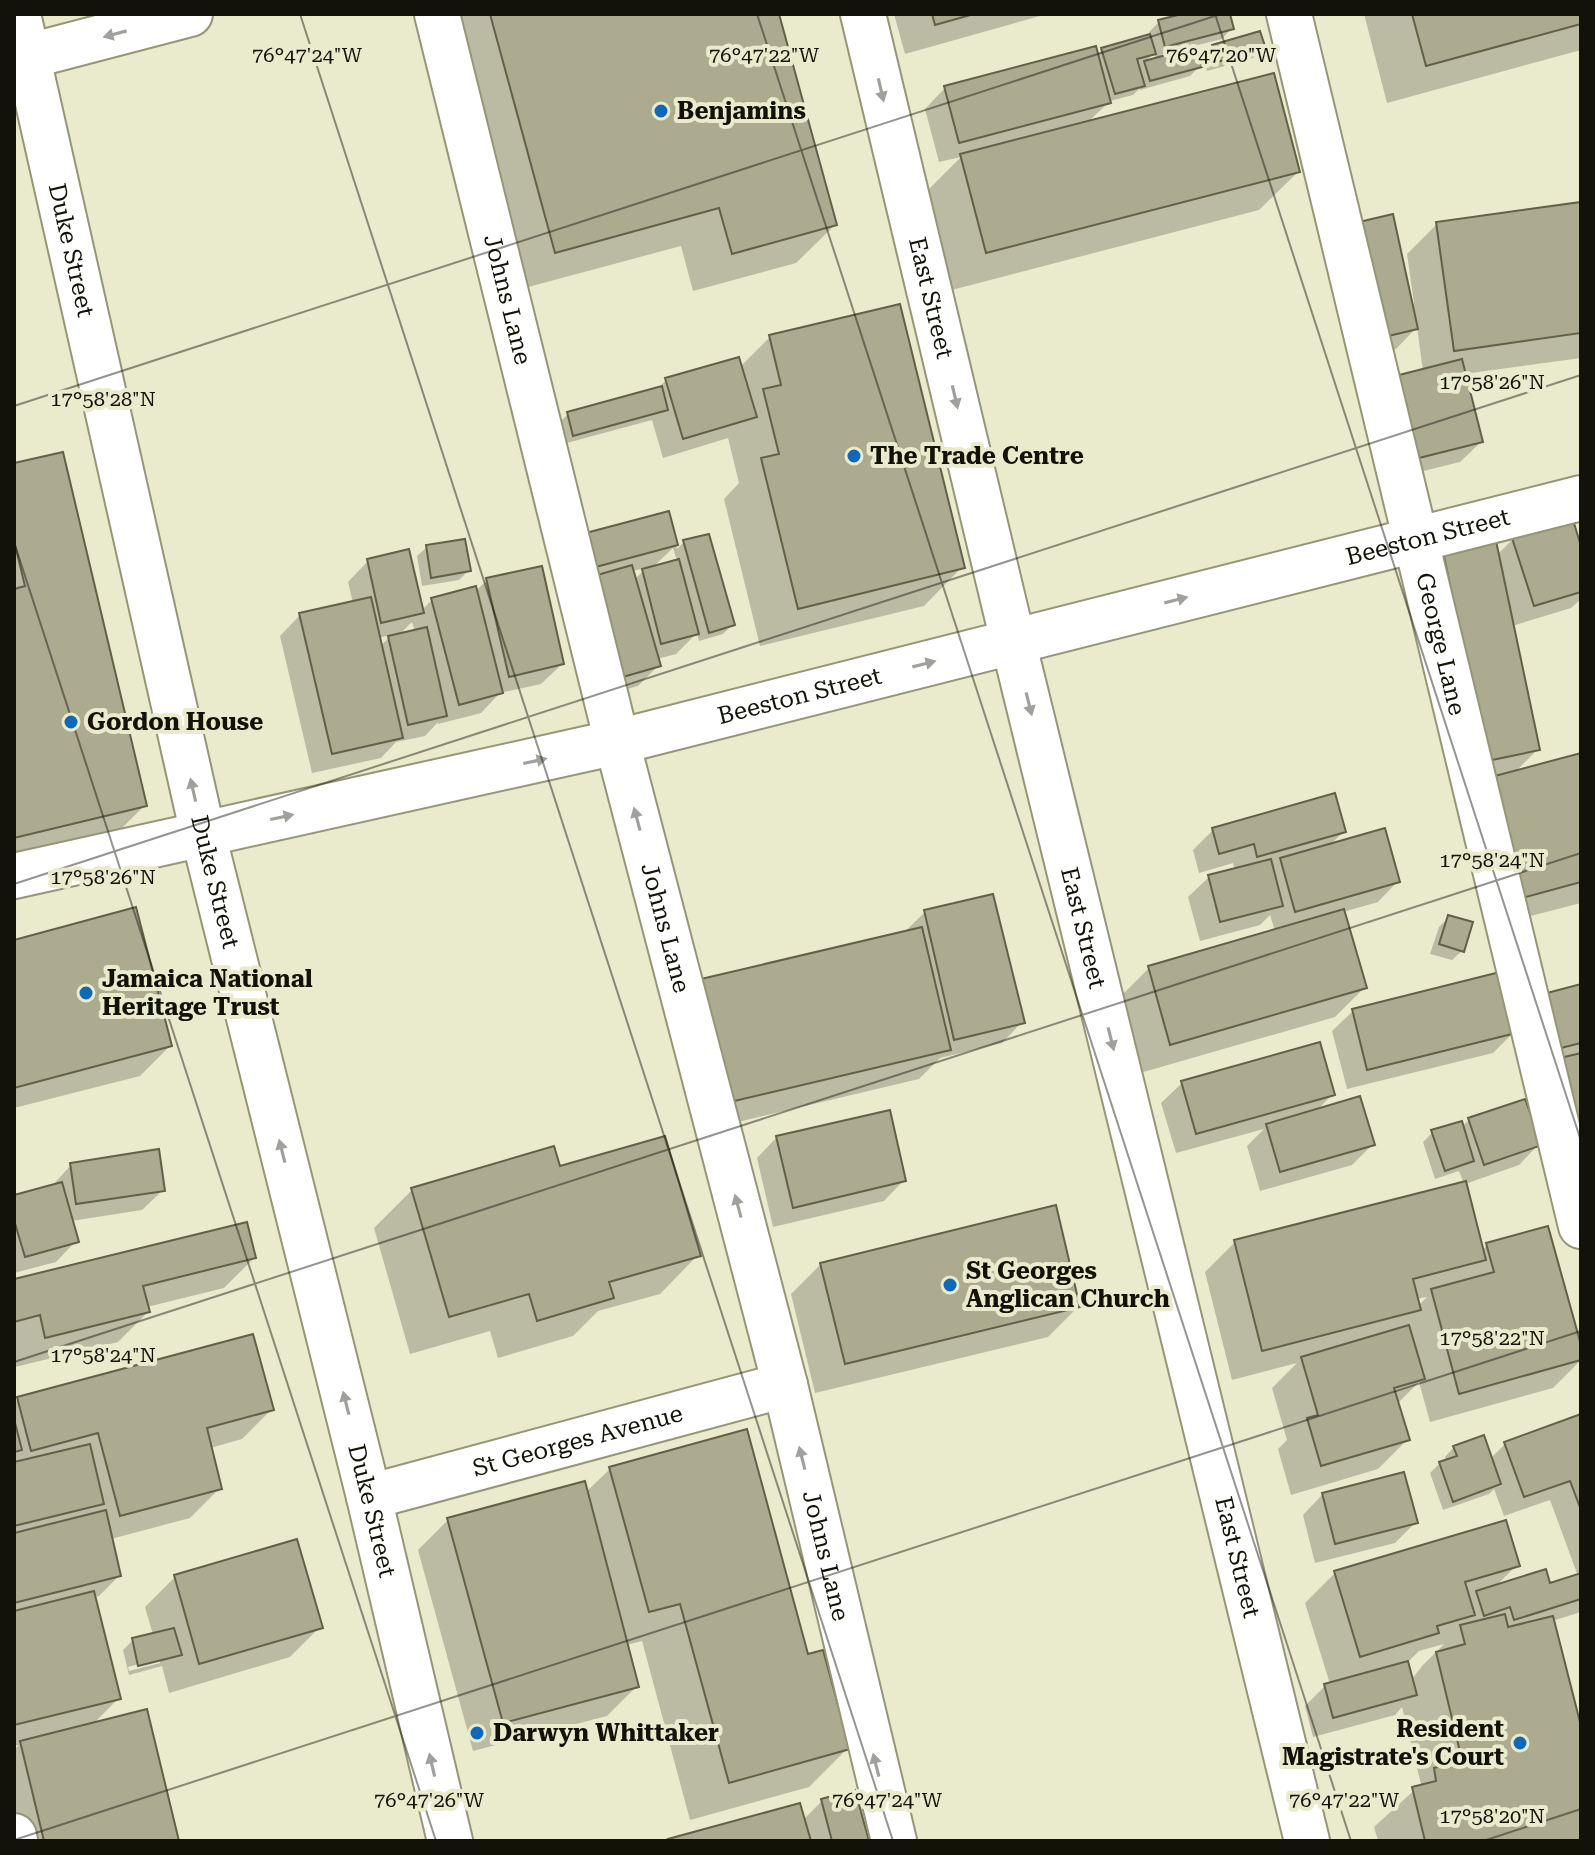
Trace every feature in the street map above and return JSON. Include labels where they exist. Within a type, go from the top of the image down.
[{"type":"street","name":"Duke Street","points":[[18,14],[21,59],[203,834],[369,1497],[450,1841]]},
{"type":"street","points":[[21,59],[190,14]]},
{"type":"street","name":"Johns Lane","points":[[437,14],[617,742],[785,1385],[894,1841]]},
{"type":"street","name":"East Street","points":[[863,14],[1307,1841]]},
{"type":"street","name":"George Lane","points":[[1289,14],[1581,1226]]},
{"type":"street","name":"Beeston Street","points":[[14,876],[617,742],[1581,498]]},
{"type":"street","name":"St Georges Avenue","points":[[369,1497],[785,1385]]},
{"type":"building","name":"Benjamins","points":[[490,14],[779,14],[837,225],[732,254],[719,208],[555,253]]},
{"type":"building","points":[[932,14],[974,14],[935,25]]},
{"type":"building","points":[[1182,14],[1230,14],[1234,29],[1165,47],[1158,20]]},
{"type":"building","points":[[1412,14],[1581,14],[1581,24],[1426,66]]},
{"type":"building","points":[[1260,31],[1266,49],[1217,62],[1212,45]]},
{"type":"building","points":[[1150,34],[1156,54],[1137,59],[1145,86],[1115,94],[1101,48]]},
{"type":"building","points":[[1096,46],[1111,103],[959,143],[944,86]]},
{"type":"building","points":[[1196,47],[1202,67],[1150,81],[1144,61]]},
{"type":"building","points":[[1274,73],[1300,172],[986,253],[960,154]]},
{"type":"building","points":[[1581,202],[1581,333],[1454,351],[1436,222]]},
{"type":"building","points":[[1393,214],[1418,329],[1384,337],[1359,222]]},
{"type":"building","name":"The Trade Centre","points":[[900,304],[965,568],[798,609],[761,458],[779,454],[763,389],[781,385],[769,335]]},
{"type":"building","points":[[739,357],[757,417],[683,439],[665,378]]},
{"type":"building","points":[[1462,359],[1483,442],[1419,458],[1399,375]]},
{"type":"building","points":[[662,386],[668,410],[573,436],[567,412]]},
{"type":"building","name":"Gordon House","points":[[63,452],[147,806],[14,838],[14,589],[25,586],[14,541],[14,463]]},
{"type":"building","points":[[669,511],[678,545],[592,568],[582,534]]},
{"type":"building","points":[[1573,520],[1581,546],[1581,592],[1534,606],[1512,538]]},
{"type":"building","points":[[709,534],[735,625],[709,633],[683,540]]},
{"type":"building","points":[[1495,536],[1540,750],[1487,761],[1442,547]]},
{"type":"building","points":[[465,539],[471,571],[431,578],[426,545]]},
{"type":"building","points":[[409,549],[424,613],[381,623],[367,559]]},
{"type":"building","points":[[679,559],[699,634],[661,644],[642,569]]},
{"type":"building","points":[[632,565],[661,666],[616,679],[587,578]]},
{"type":"building","points":[[542,566],[564,664],[509,677],[486,578]]},
{"type":"building","points":[[476,586],[503,693],[459,705],[431,598]]},
{"type":"building","points":[[371,597],[403,738],[332,754],[299,613]]},
{"type":"building","points":[[427,627],[447,716],[408,725],[388,636]]},
{"type":"building","points":[[1581,753],[1581,882],[1522,898],[1491,777]]},
{"type":"building","points":[[1335,793],[1346,832],[1257,857],[1254,844],[1219,854],[1212,828]]},
{"type":"building","points":[[1385,828],[1400,882],[1295,912],[1280,858]]},
{"type":"building","points":[[1271,859],[1283,906],[1220,922],[1208,875]]},
{"type":"building","points":[[993,894],[1025,1023],[954,1040],[924,910]]},
{"type":"building","name":"Jamaica National Heritage Trust","points":[[136,907],[172,1046],[14,1088],[14,940]]},
{"type":"building","points":[[1344,909],[1367,988],[1170,1045],[1148,966]]},
{"type":"building","points":[[1448,915],[1473,922],[1464,952],[1439,944]]},
{"type":"building","points":[[922,927],[951,1050],[730,1102],[701,979]]},
{"type":"building","points":[[1500,972],[1516,1033],[1367,1070],[1352,1009]]},
{"type":"building","points":[[1581,984],[1581,1043],[1561,1048],[1547,993]]},
{"type":"building","points":[[1320,1042],[1335,1095],[1196,1134],[1181,1081]]},
{"type":"building","points":[[1581,1053],[1581,1147],[1560,1058]]},
{"type":"building","points":[[1360,1096],[1375,1145],[1280,1172],[1266,1124]]},
{"type":"building","points":[[1525,1099],[1542,1145],[1484,1165],[1468,1118]]},
{"type":"building","points":[[890,1110],[906,1181],[793,1208],[776,1136]]},
{"type":"building","points":[[1462,1121],[1474,1161],[1445,1171],[1431,1130]]},
{"type":"building","points":[[665,1136],[701,1256],[609,1282],[614,1298],[537,1321],[529,1294],[449,1317],[411,1188],[554,1146],[560,1166]]},
{"type":"building","points":[[159,1149],[165,1191],[76,1204],[70,1163]]},
{"type":"building","points":[[1466,1181],[1486,1260],[1413,1279],[1421,1310],[1262,1351],[1234,1240]]},
{"type":"building","points":[[62,1182],[79,1242],[25,1257],[14,1220],[14,1195]]},
{"type":"building","name":"St Georges Anglican Church","points":[[1056,1205],[1080,1307],[845,1364],[820,1263]]},
{"type":"building","points":[[247,1222],[256,1258],[143,1286],[150,1312],[45,1338],[40,1315],[14,1322],[14,1279]]},
{"type":"building","points":[[1548,1226],[1581,1345],[1581,1360],[1459,1394],[1431,1289],[1494,1272],[1486,1243]]},
{"type":"building","points":[[1409,1325],[1425,1379],[1394,1388],[1410,1440],[1321,1466],[1307,1418],[1318,1415],[1301,1357]]},
{"type":"building","points":[[253,1334],[274,1410],[207,1428],[222,1489],[120,1516],[98,1433],[31,1451],[17,1397]]},
{"type":"building","points":[[1581,1414],[1581,1510],[1570,1481],[1524,1497],[1504,1442]]},
{"type":"building","points":[[14,1419],[22,1450],[14,1452]]},
{"type":"building","points":[[747,1429],[808,1654],[823,1650],[850,1749],[729,1783],[680,1604],[649,1612],[609,1467]]},
{"type":"building","points":[[1484,1435],[1501,1484],[1453,1502],[1439,1462],[1457,1456],[1453,1446]]},
{"type":"building","points":[[90,1444],[104,1504],[14,1526],[14,1462]]},
{"type":"building","points":[[1404,1472],[1418,1523],[1335,1544],[1322,1493]]},
{"type":"building","points":[[585,1481],[639,1687],[503,1723],[447,1518]]},
{"type":"building","points":[[106,1510],[121,1576],[14,1603],[14,1533]]},
{"type":"building","points":[[1506,1520],[1520,1566],[1465,1582],[1475,1615],[1437,1626],[1439,1633],[1360,1657],[1334,1571]]},
{"type":"building","points":[[297,1539],[323,1628],[199,1664],[174,1575]]},
{"type":"building","points":[[1546,1569],[1550,1583],[1581,1573],[1581,1599],[1514,1620],[1510,1607],[1484,1616],[1476,1591]]},
{"type":"building","points":[[94,1591],[121,1699],[14,1725],[14,1611]]},
{"type":"building","name":"Resident Magistrate's Court","points":[[1505,1614],[1508,1627],[1553,1616],[1581,1726],[1581,1841],[1425,1841],[1412,1787],[1436,1781],[1434,1768],[1462,1760],[1436,1652],[1465,1644],[1460,1625]]},
{"type":"building","points":[[174,1628],[182,1655],[138,1666],[132,1638]]},
{"type":"building","points":[[1408,1661],[1417,1695],[1333,1718],[1324,1684]]},
{"type":"building","points":[[147,1709],[179,1841],[44,1841],[20,1741]]},
{"type":"building","points":[[855,1790],[869,1841],[832,1841],[821,1799]]},
{"type":"building","points":[[800,1803],[811,1841],[668,1839]]},
{"type":"place","name":"Benjamins","points":[[661,111]]},
{"type":"place","name":"The Trade Centre","points":[[854,456]]},
{"type":"place","name":"Gordon House","points":[[71,722]]},
{"type":"place","name":"Jamaica National Heritage Trust","points":[[86,993]]},
{"type":"place","name":"St Georges Anglican Church","points":[[950,1285]]},
{"type":"place","name":"Darwyn Whittaker","points":[[477,1733]]},
{"type":"place","name":"Resident Magistrate's Court","points":[[1520,1743]]}]
